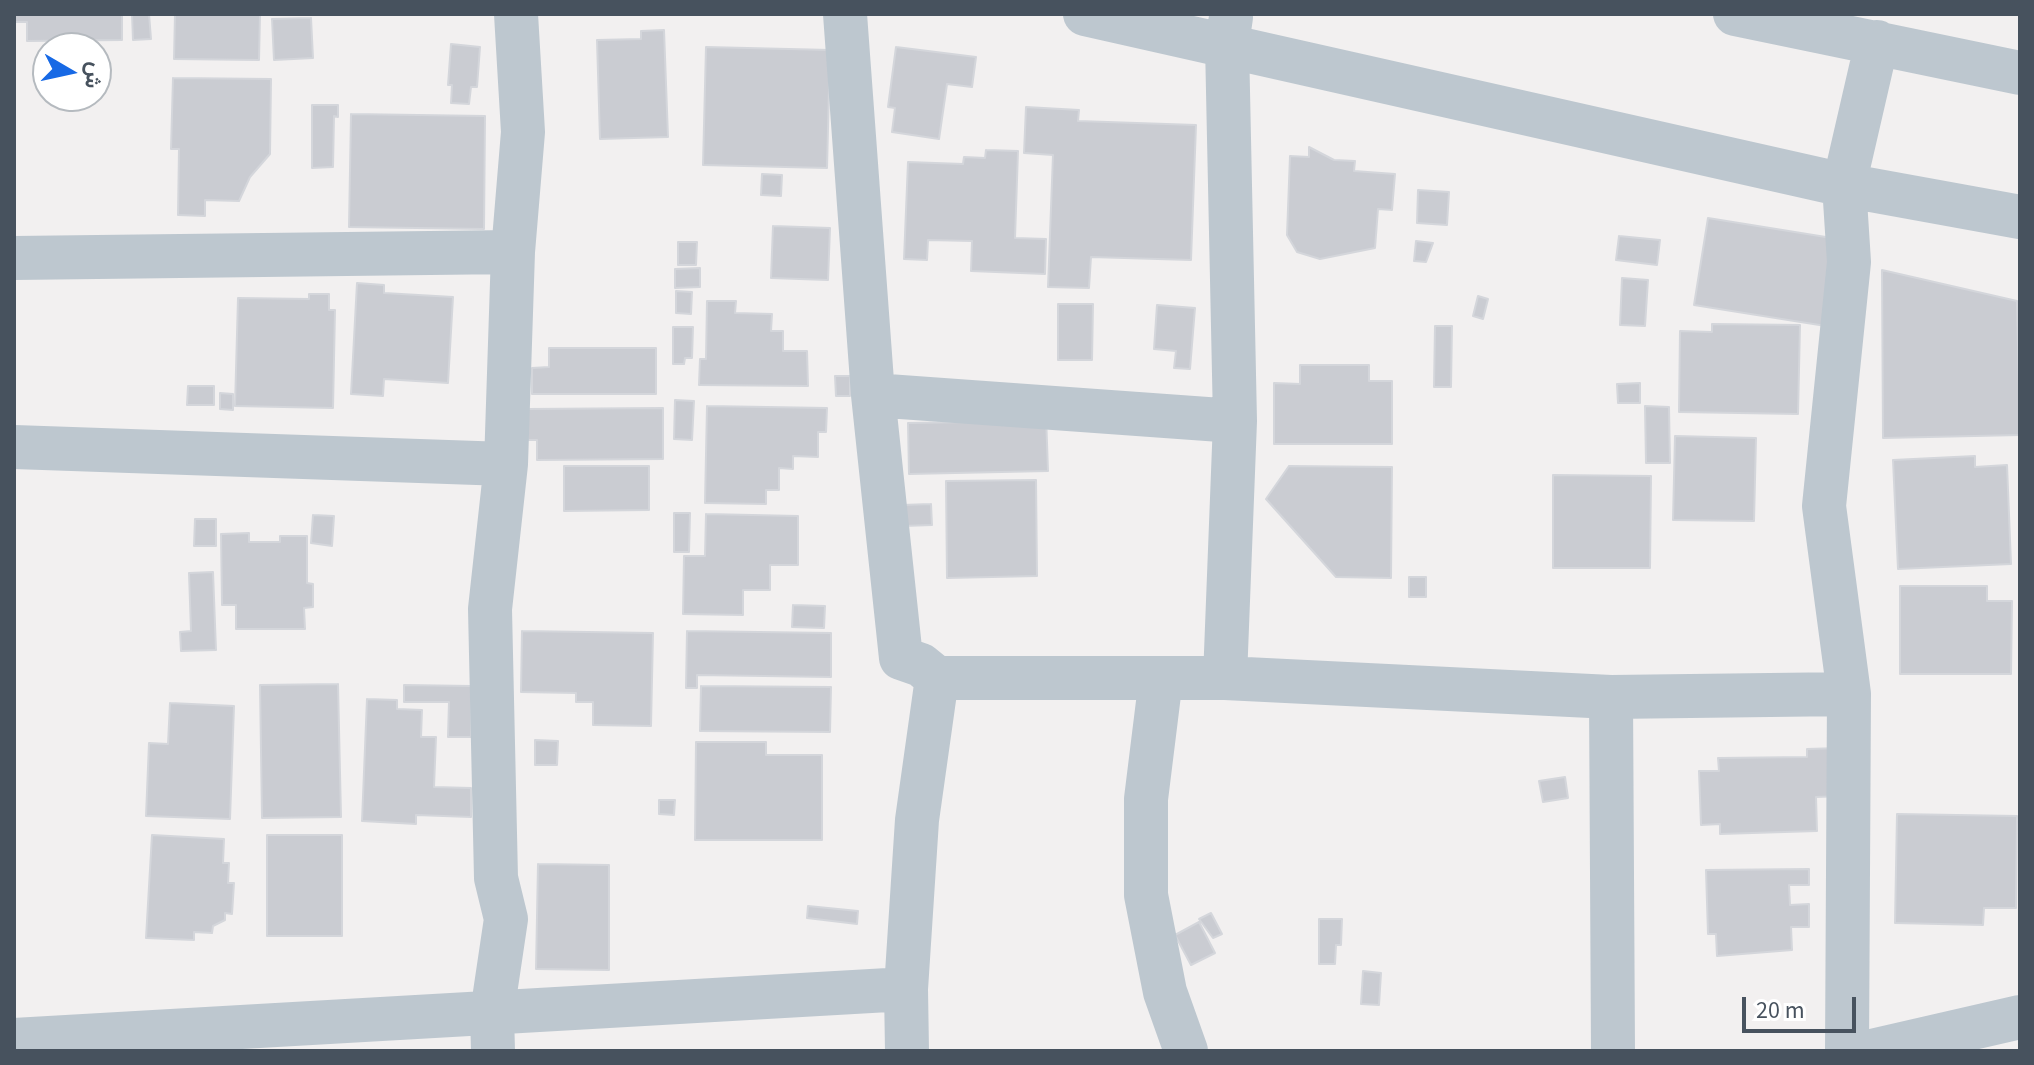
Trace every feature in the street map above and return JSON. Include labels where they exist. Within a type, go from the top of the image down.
[{"type":"street","points":[[492,1032],[506,919],[496,878],[490,609],[506,464],[513,252],[523,132],[516,14]]},
{"type":"street","points":[[845,14],[873,395],[901,658],[921,665],[937,678],[1225,678],[1611,697],[1849,694]]},
{"type":"street","points":[[1085,14],[1229,29],[1844,185],[2020,217]]},
{"type":"street","points":[[1735,14],[2020,73]]},
{"type":"street","points":[[1225,678],[1235,421],[1229,29]]},
{"type":"street","points":[[1847,1051],[1849,694],[1824,506],[1849,262],[1844,185],[1877,42]]},
{"type":"street","points":[[14,258],[513,252]]},
{"type":"street","points":[[873,395],[1235,421]]},
{"type":"street","points":[[14,447],[506,464]]},
{"type":"street","points":[[907,1051],[906,989],[917,820],[937,678]]},
{"type":"street","points":[[1161,678],[1146,799],[1146,895],[1165,992],[1186,1051]]},
{"type":"street","points":[[1611,697],[1613,1051]]},
{"type":"street","points":[[14,1040],[492,1032],[906,989]]},
{"type":"street","points":[[1872,1051],[2020,1017]]},
{"type":"building","points":[[14,14],[122,14],[122,40],[112,40],[112,32],[32,32],[32,41],[27,41],[27,22],[14,22]]},
{"type":"building","points":[[132,14],[149,14],[151,39],[133,40]]},
{"type":"building","points":[[175,14],[260,14],[259,60],[174,59]]},
{"type":"building","points":[[311,18],[313,58],[274,60],[272,19]]},
{"type":"building","points":[[664,30],[668,137],[600,139],[597,40],[641,39],[641,31]]},
{"type":"building","points":[[451,44],[480,47],[477,87],[471,87],[469,104],[451,103],[452,85],[448,85]]},
{"type":"building","points":[[706,47],[830,50],[827,168],[703,165]]},
{"type":"building","points":[[896,47],[976,57],[972,87],[947,84],[939,139],[892,132],[895,108],[888,107]]},
{"type":"building","points":[[173,78],[271,79],[270,154],[250,177],[239,201],[205,200],[205,216],[178,215],[179,149],[171,149]]},
{"type":"building","points":[[312,105],[338,105],[338,117],[334,116],[333,167],[312,168]]},
{"type":"building","points":[[1026,107],[1079,110],[1078,121],[1196,125],[1191,260],[1091,257],[1089,288],[1048,287],[1053,155],[1024,153]]},
{"type":"building","points":[[351,114],[485,116],[484,229],[349,227]]},
{"type":"building","points":[[1309,147],[1334,160],[1355,161],[1354,171],[1395,174],[1392,210],[1378,209],[1375,248],[1320,259],[1297,252],[1287,235],[1290,156],[1309,157]]},
{"type":"building","points":[[986,150],[1018,151],[1015,238],[1046,239],[1045,274],[971,271],[972,241],[928,240],[927,260],[904,259],[908,162],[963,164],[964,157],[985,158]]},
{"type":"building","points":[[762,174],[782,175],[781,196],[761,195]]},
{"type":"building","points":[[1418,190],[1449,192],[1447,225],[1417,223]]},
{"type":"building","points":[[1708,218],[1832,238],[1832,327],[1694,305]]},
{"type":"building","points":[[773,226],[830,228],[828,280],[771,278]]},
{"type":"building","points":[[1619,236],[1660,240],[1657,265],[1616,260]]},
{"type":"building","points":[[1416,241],[1433,243],[1426,262],[1414,261]]},
{"type":"building","points":[[678,242],[697,242],[696,265],[678,265]]},
{"type":"building","points":[[700,268],[700,287],[675,288],[675,269]]},
{"type":"building","points":[[1882,270],[2017,301],[2020,435],[1883,438]]},
{"type":"building","points":[[1622,278],[1648,280],[1645,326],[1620,325]]},
{"type":"building","points":[[357,283],[384,285],[384,293],[453,297],[448,383],[384,379],[383,396],[351,394]]},
{"type":"building","points":[[676,291],[692,292],[691,314],[676,313]]},
{"type":"building","points":[[309,294],[329,294],[329,310],[335,310],[333,408],[235,406],[238,298],[309,299]]},
{"type":"building","points":[[1478,296],[1488,299],[1483,319],[1473,316]]},
{"type":"building","points":[[707,301],[736,301],[735,313],[772,314],[771,331],[783,331],[783,351],[807,351],[808,386],[699,385],[700,359],[706,359]]},
{"type":"building","points":[[1058,304],[1093,304],[1092,360],[1058,360]]},
{"type":"building","points":[[1157,305],[1195,308],[1190,369],[1174,368],[1176,351],[1154,349]]},
{"type":"building","points":[[1712,324],[1800,325],[1798,414],[1679,412],[1680,331],[1712,332]]},
{"type":"building","points":[[1435,326],[1452,326],[1451,387],[1434,387]]},
{"type":"building","points":[[673,327],[693,327],[692,358],[685,358],[684,364],[673,364]]},
{"type":"building","points":[[549,348],[656,348],[656,394],[532,394],[532,368],[549,367]]},
{"type":"building","points":[[1300,365],[1369,365],[1369,381],[1392,381],[1392,444],[1274,444],[1274,383],[1300,384]]},
{"type":"building","points":[[835,376],[850,376],[850,396],[836,396]]},
{"type":"building","points":[[1640,383],[1640,403],[1618,403],[1617,384]]},
{"type":"building","points":[[188,386],[214,386],[214,405],[187,405]]},
{"type":"building","points":[[220,393],[233,394],[233,410],[220,409]]},
{"type":"building","points":[[675,400],[694,401],[692,440],[674,439]]},
{"type":"building","points":[[707,406],[827,408],[826,432],[818,432],[818,457],[793,456],[793,469],[779,468],[779,490],[766,490],[766,504],[705,503]]},
{"type":"building","points":[[1645,406],[1669,407],[1670,463],[1646,463]]},
{"type":"building","points":[[663,408],[663,459],[537,460],[537,440],[528,440],[528,409]]},
{"type":"building","points":[[1046,415],[1048,471],[909,474],[908,423],[1026,421]]},
{"type":"building","points":[[1675,436],[1756,438],[1754,521],[1673,520]]},
{"type":"building","points":[[1975,456],[1975,467],[2007,465],[2011,564],[1898,569],[1893,460]]},
{"type":"building","points":[[564,466],[649,466],[649,510],[564,511]]},
{"type":"building","points":[[1289,466],[1392,467],[1391,578],[1336,577],[1266,499]]},
{"type":"building","points":[[1553,475],[1651,476],[1650,568],[1553,568]]},
{"type":"building","points":[[1036,480],[1037,576],[947,578],[946,481]]},
{"type":"building","points":[[931,504],[932,525],[903,526],[902,505]]},
{"type":"building","points":[[674,513],[690,513],[689,552],[674,552]]},
{"type":"building","points":[[706,514],[798,516],[798,565],[770,565],[770,590],[743,590],[743,615],[683,614],[684,556],[705,556]]},
{"type":"building","points":[[313,515],[334,516],[332,546],[311,543]]},
{"type":"building","points":[[195,519],[216,519],[216,546],[194,546]]},
{"type":"building","points":[[249,533],[249,542],[280,542],[280,536],[307,536],[307,583],[313,584],[313,607],[304,608],[305,629],[236,629],[236,605],[222,605],[221,534]]},
{"type":"building","points":[[213,572],[216,650],[181,651],[180,632],[191,631],[189,573]]},
{"type":"building","points":[[1409,577],[1426,577],[1426,597],[1409,597]]},
{"type":"building","points":[[1900,586],[1987,586],[1987,601],[2012,601],[2011,674],[1900,674]]},
{"type":"building","points":[[793,605],[825,606],[824,628],[792,627]]},
{"type":"building","points":[[522,631],[653,633],[651,726],[593,725],[593,702],[576,702],[576,693],[521,692]]},
{"type":"building","points":[[687,631],[831,633],[831,677],[697,675],[697,688],[686,688]]},
{"type":"building","points":[[338,684],[341,817],[262,818],[260,685]]},
{"type":"building","points":[[404,685],[471,686],[471,737],[448,737],[449,702],[404,702]]},
{"type":"building","points":[[701,686],[831,687],[830,732],[700,731]]},
{"type":"building","points":[[367,699],[397,700],[397,709],[422,710],[421,737],[436,737],[434,787],[471,788],[471,817],[416,815],[416,824],[362,821]]},
{"type":"building","points":[[170,703],[234,706],[230,819],[146,816],[149,743],[168,744]]},
{"type":"building","points":[[535,740],[558,741],[557,765],[535,765]]},
{"type":"building","points":[[696,742],[766,742],[766,755],[822,755],[822,840],[695,840]]},
{"type":"building","points":[[1840,748],[1842,796],[1816,797],[1817,831],[1720,834],[1720,824],[1701,825],[1699,771],[1719,771],[1718,758],[1807,757],[1807,749]]},
{"type":"building","points":[[1565,777],[1568,798],[1543,802],[1539,781]]},
{"type":"building","points":[[659,800],[675,800],[674,815],[659,814]]},
{"type":"building","points":[[1897,814],[2017,816],[2016,908],[1984,908],[1983,925],[1895,923]]},
{"type":"building","points":[[152,835],[224,839],[223,863],[229,863],[228,883],[234,883],[232,914],[225,913],[225,920],[213,926],[212,933],[194,932],[194,940],[146,938]]},
{"type":"building","points":[[267,835],[342,835],[342,936],[267,936]]},
{"type":"building","points":[[538,864],[609,865],[609,970],[536,969]]},
{"type":"building","points":[[1809,869],[1809,885],[1789,885],[1790,905],[1809,904],[1809,927],[1791,927],[1792,950],[1717,956],[1716,934],[1708,934],[1706,870]]},
{"type":"building","points":[[808,906],[858,911],[857,924],[807,918]]},
{"type":"building","points":[[1211,913],[1222,934],[1213,938],[1199,919]]},
{"type":"building","points":[[1319,919],[1342,919],[1341,945],[1336,945],[1335,964],[1319,964]]},
{"type":"building","points":[[1199,922],[1215,953],[1191,965],[1175,935]]},
{"type":"building","points":[[1363,971],[1381,973],[1379,1005],[1361,1004]]}]
